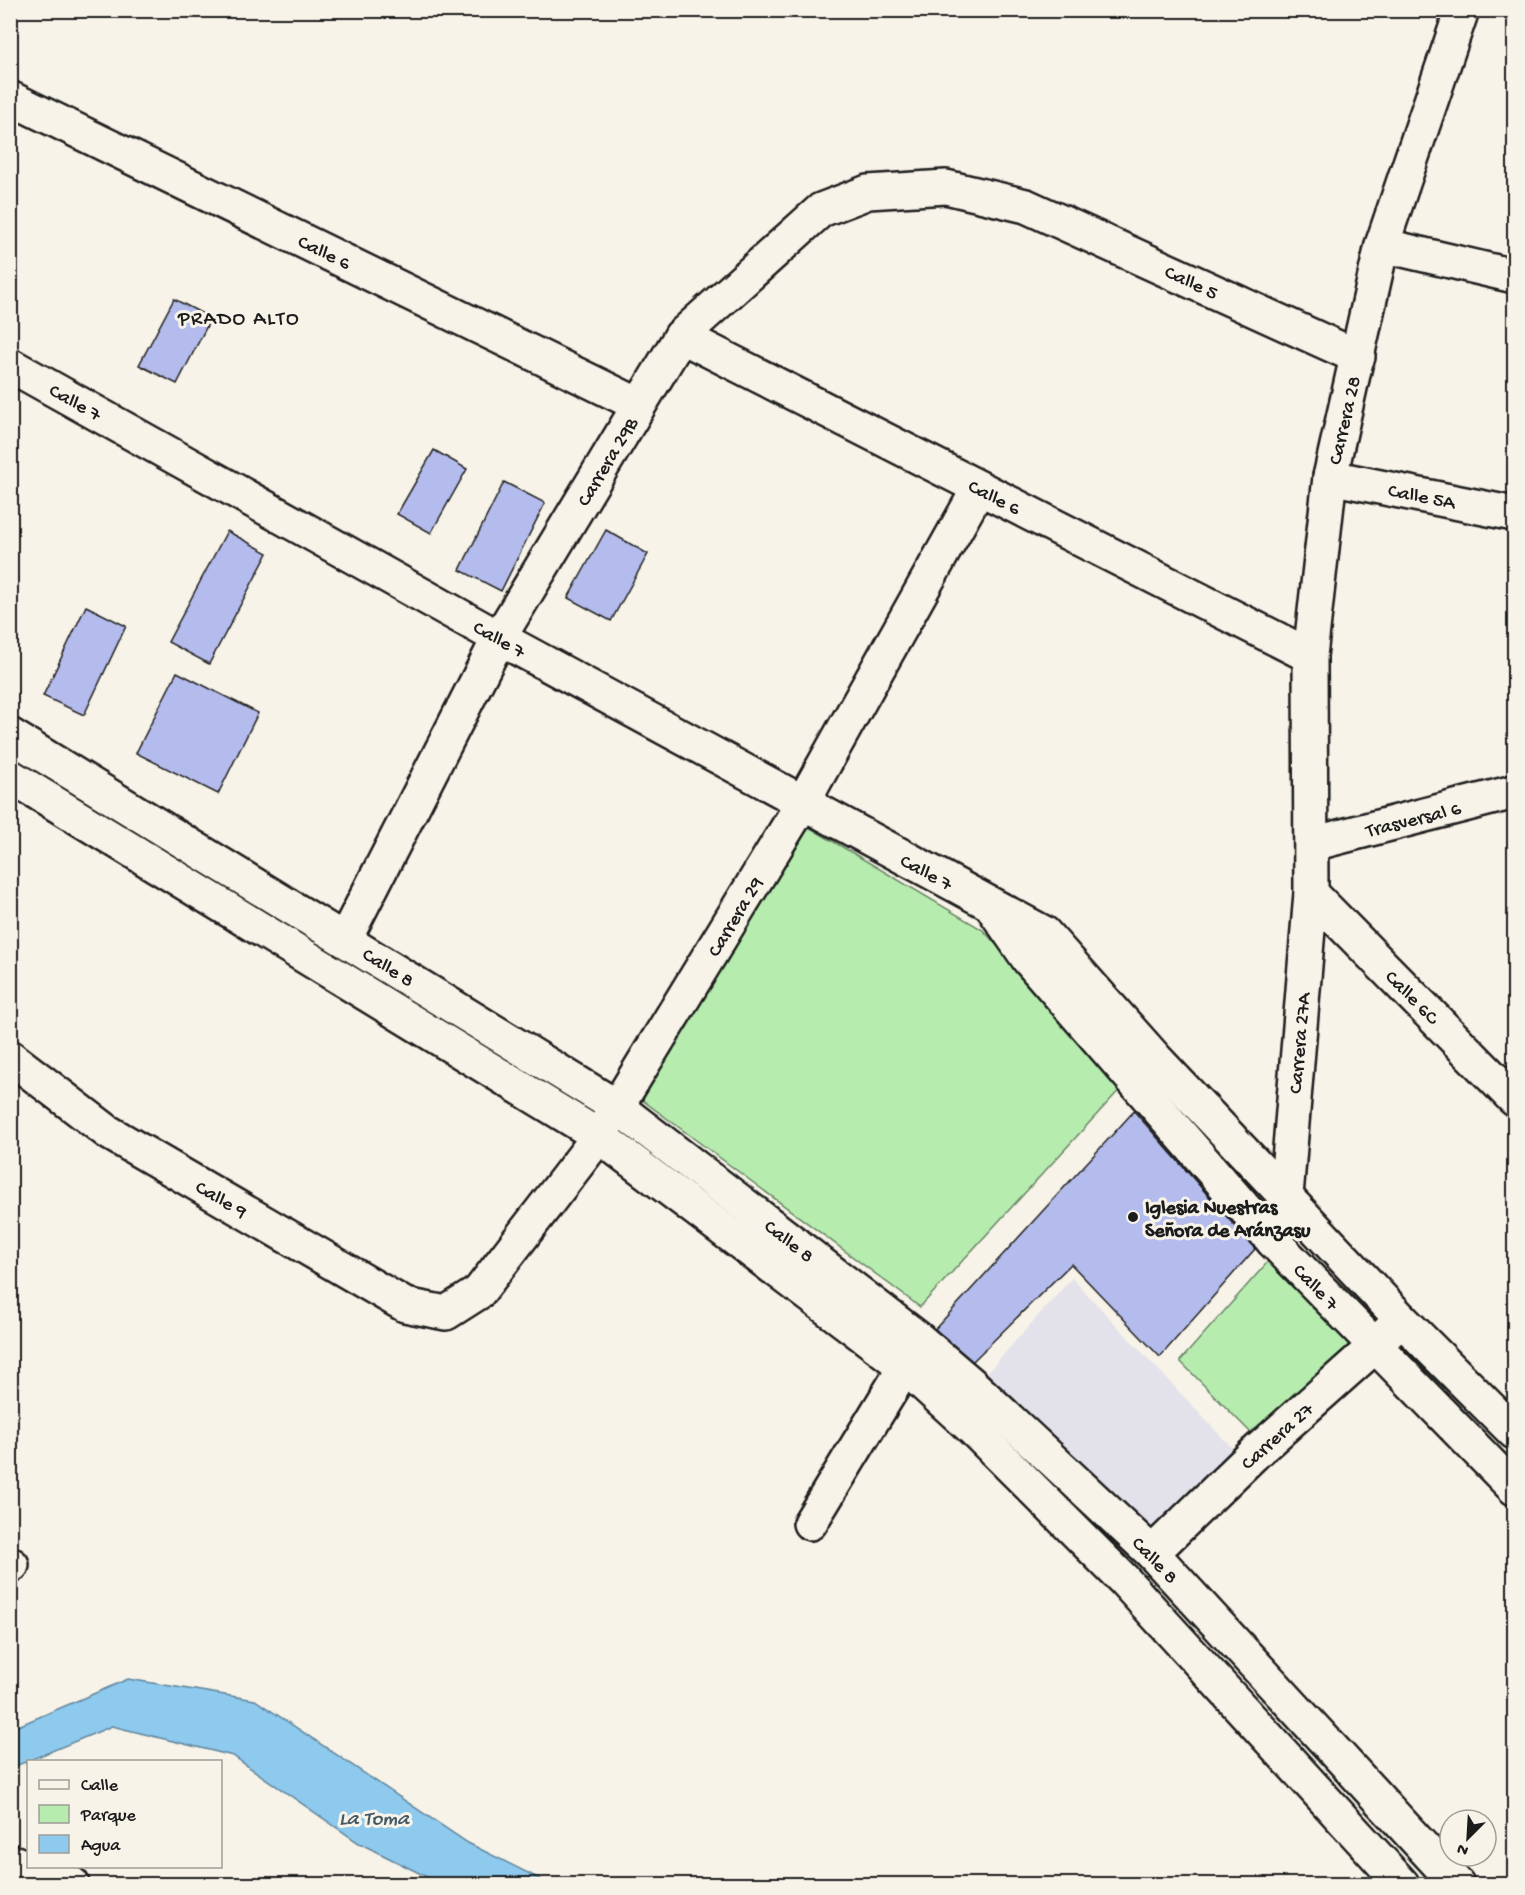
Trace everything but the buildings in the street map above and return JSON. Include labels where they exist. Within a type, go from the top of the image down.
[{"type":"street","name":"Carrera 28","points":[[1312,844],[1310,656],[1330,477],[1382,245],[1462,10]]},
{"type":"street","name":"Calle 6","points":[[10,98],[639,405]]},
{"type":"street","name":"Carrera 29B","points":[[345,939],[499,638],[681,336],[822,210],[868,192],[946,187],[1026,206]]},
{"type":"street","name":"Calle 5","points":[[1026,206],[1358,357]]},
{"type":"street","points":[[1382,245],[1515,276]]},
{"type":"street","name":"Calle 6","points":[[681,336],[1310,656]]},
{"type":"street","name":"Calle 7","points":[[10,365],[499,638],[1044,933],[1156,1059],[1401,1319],[1515,1432]]},
{"type":"street","name":"Calle 5A","points":[[1330,477],[1515,514]]},
{"type":"street","name":"Carrera 29","points":[[446,1313],[479,1292],[599,1136],[802,804],[979,488]]},
{"type":"street","name":"Calle 8","points":[[10,735],[617,1107],[915,1336],[970,1383],[1152,1553],[1457,1884]]},
{"type":"street","name":"Calle 8","points":[[10,776],[599,1136],[905,1367],[974,1430],[1123,1580],[1402,1884]]},
{"type":"street","name":"Trasversal 6","points":[[1312,844],[1515,792]]},
{"type":"street","name":"Carrera 27A","points":[[1274,1241],[1286,1196],[1311,893],[1312,844]]},
{"type":"street","name":"Calle 6C","points":[[1311,893],[1515,1099]]},
{"type":"street","name":"Calle 7","points":[[993,907],[1029,960],[1274,1241],[1515,1488]]},
{"type":"street","name":"Calle 9","points":[[10,1057],[108,1132],[405,1305],[446,1313]]},
{"type":"street","name":"Carrera 27","points":[[1152,1553],[1255,1453],[1375,1346],[1401,1319]]},
{"type":"street","points":[[810,1523],[905,1367]]},
{"type":"street","points":[[10,1861],[27,1867]]},
{"type":"street","points":[[29,1868],[72,1884]]},
{"type":"shaded area","points":[[1072,1278],[1236,1452],[1150,1536],[986,1374]]},
{"type":"green space","points":[[807,826],[983,930],[1123,1086],[920,1307],[641,1099]]},
{"type":"green space","points":[[1273,1256],[1360,1346],[1257,1439],[1180,1361]]},
{"type":"water","name":"La Toma","points":[[128,1679],[255,1700],[468,1843],[550,1884],[441,1884],[359,1843],[233,1756],[112,1726],[11,1768],[11,1729]]},
{"type":"place","name":"Iglesia Nuestras Señora de Aránzasu","points":[[1133,1217]]},
{"type":"district","name":"PRADO ALTO","points":[[239,317]]}]
